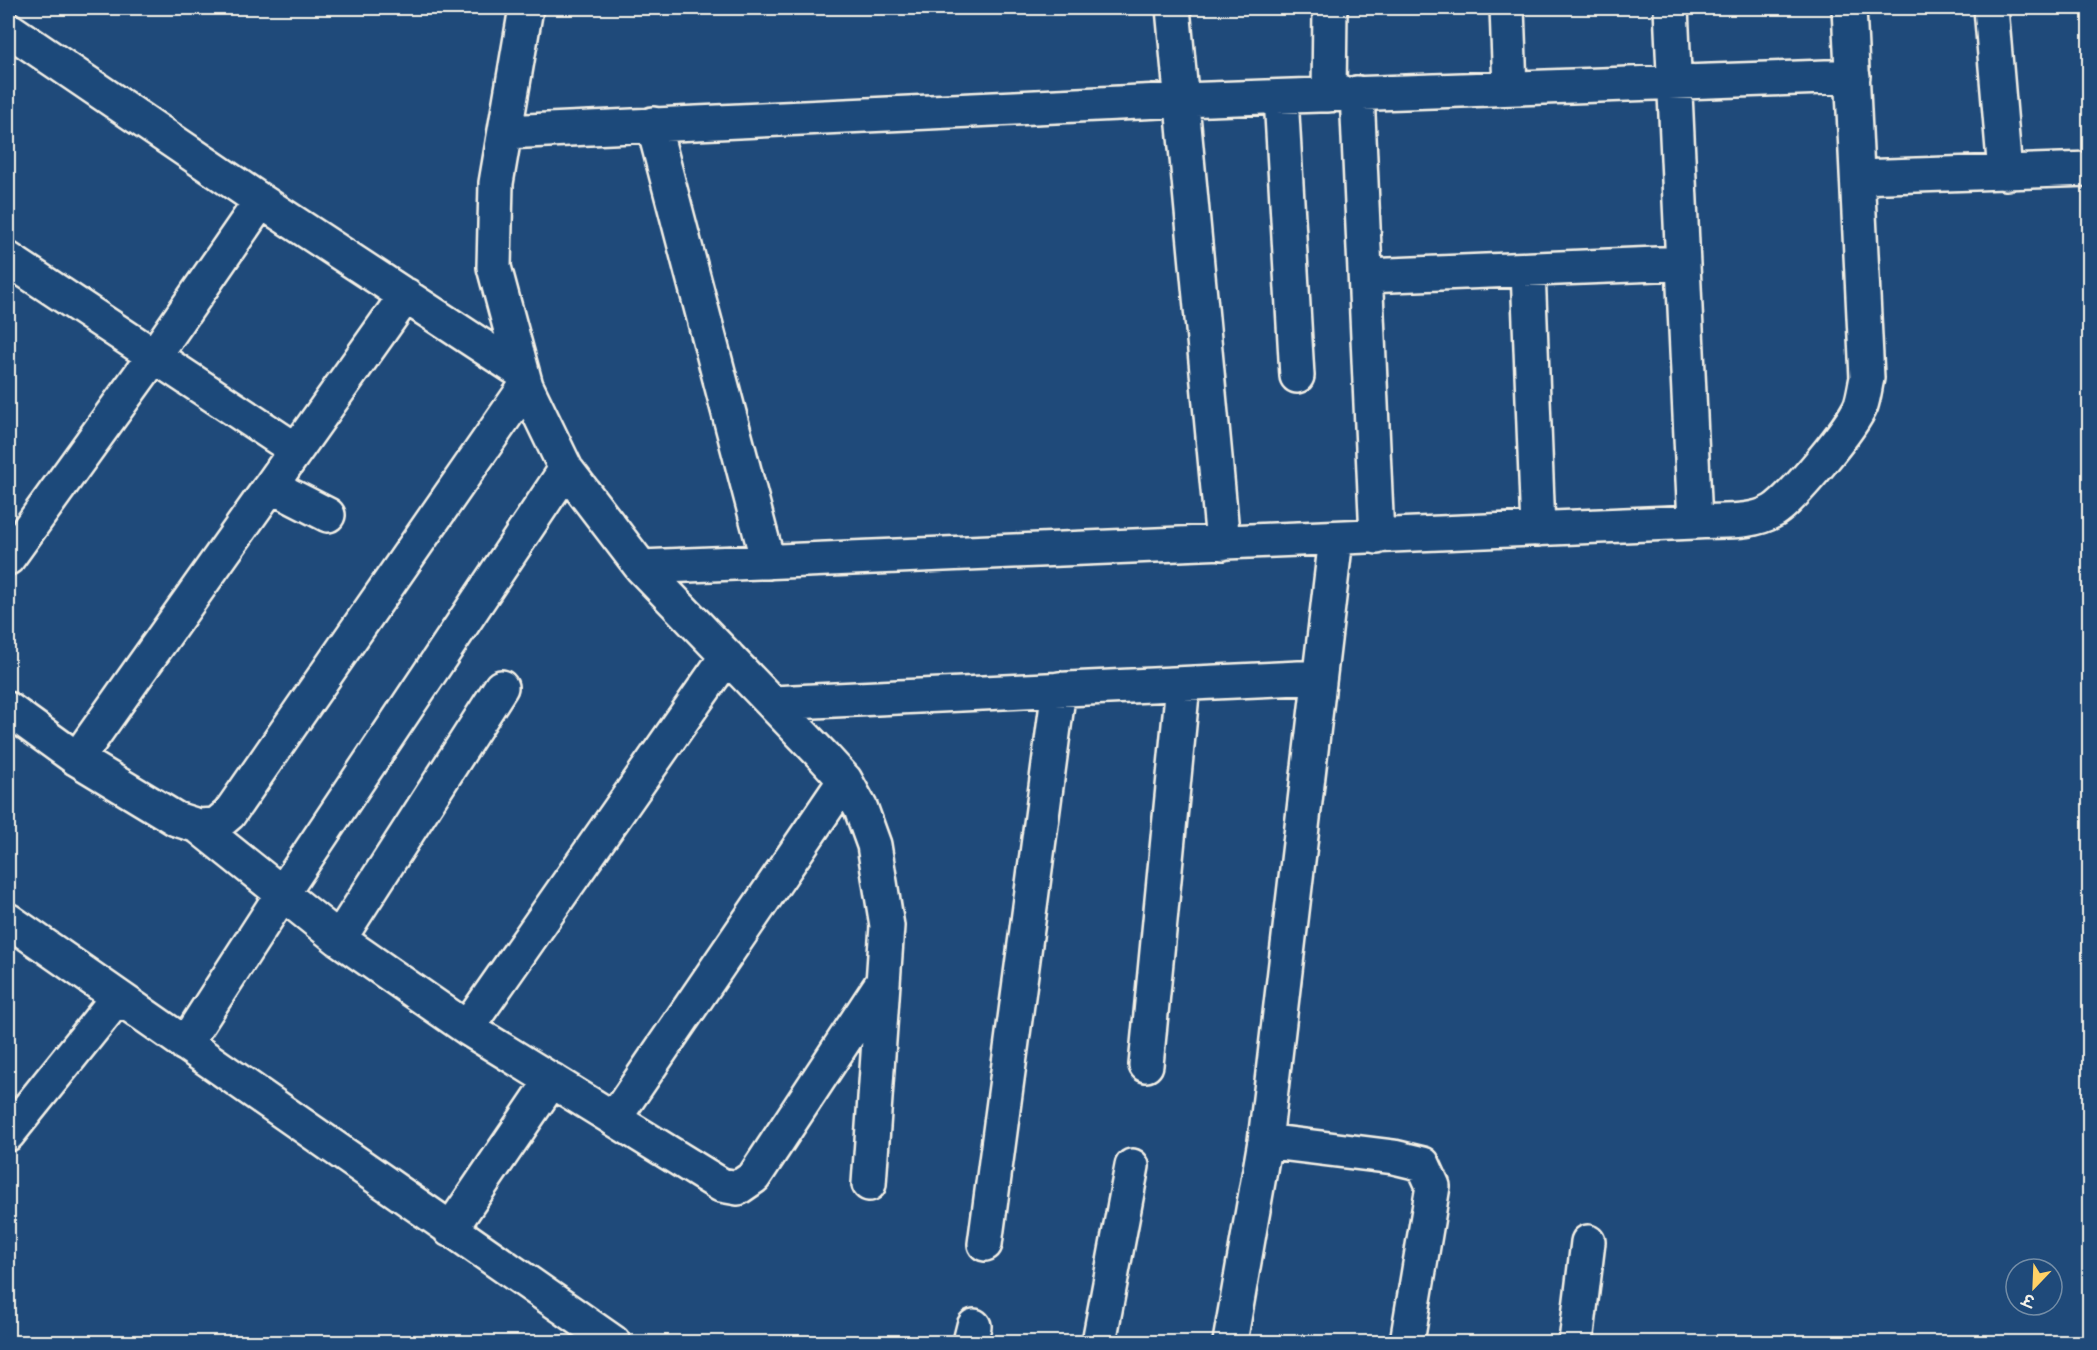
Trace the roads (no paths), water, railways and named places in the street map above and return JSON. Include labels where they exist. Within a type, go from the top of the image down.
[{"type":"street","points":[[526,8],[496,183],[494,267],[523,379],[566,469],[641,567],[845,780],[861,808],[874,845],[887,926],[869,1184]]},
{"type":"street","points":[[1173,8],[1223,543]]},
{"type":"street","points":[[1330,8],[1366,276],[1377,537]]},
{"type":"street","points":[[1507,8],[1510,88]]},
{"type":"street","points":[[1671,8],[1695,522]]},
{"type":"street","points":[[641,567],[1695,522],[1750,519],[1772,512],[1791,497],[1861,406],[1867,378],[1849,8]]},
{"type":"street","points":[[1991,8],[2005,172]]},
{"type":"street","points":[[8,29],[261,201],[406,295],[523,379]]},
{"type":"street","points":[[8,54],[42,52]]},
{"type":"street","points":[[505,132],[1182,100],[1853,76]]},
{"type":"street","points":[[1281,97],[1297,376]]},
{"type":"street","points":[[653,124],[768,562]]},
{"type":"street","points":[[1858,177],[2090,169]]},
{"type":"street","points":[[8,558],[154,356],[261,201]]},
{"type":"street","points":[[9,263],[296,450]]},
{"type":"street","points":[[1366,276],[1682,263]]},
{"type":"street","points":[[1528,270],[1538,529]]},
{"type":"street","points":[[77,759],[406,295]]},
{"type":"street","points":[[8,709],[77,759],[176,819],[198,826],[216,825],[229,814],[523,379]]},
{"type":"street","points":[[185,1044],[282,894],[566,469]]},
{"type":"street","points":[[270,486],[328,515]]},
{"type":"street","points":[[1230,1342],[1265,1141],[1336,538]]},
{"type":"street","points":[[467,1028],[727,656]]},
{"type":"street","points":[[772,703],[1319,677]]},
{"type":"street","points":[[1146,1065],[1183,684]]},
{"type":"street","points":[[339,939],[501,687]]},
{"type":"street","points":[[985,1244],[1059,689]]},
{"type":"street","points":[[614,1119],[845,780]]},
{"type":"street","points":[[198,826],[339,939],[467,1028],[721,1185],[738,1188],[754,1177],[883,982]]},
{"type":"street","points":[[8,920],[613,1342]]},
{"type":"street","points":[[8,1134],[118,997]]},
{"type":"street","points":[[450,1230],[552,1080]]},
{"type":"street","points":[[1265,1141],[1394,1157],[1423,1164],[1432,1185],[1407,1342]]},
{"type":"street","points":[[1099,1342],[1132,1166]]},
{"type":"street","points":[[1576,1342],[1588,1242]]}]
